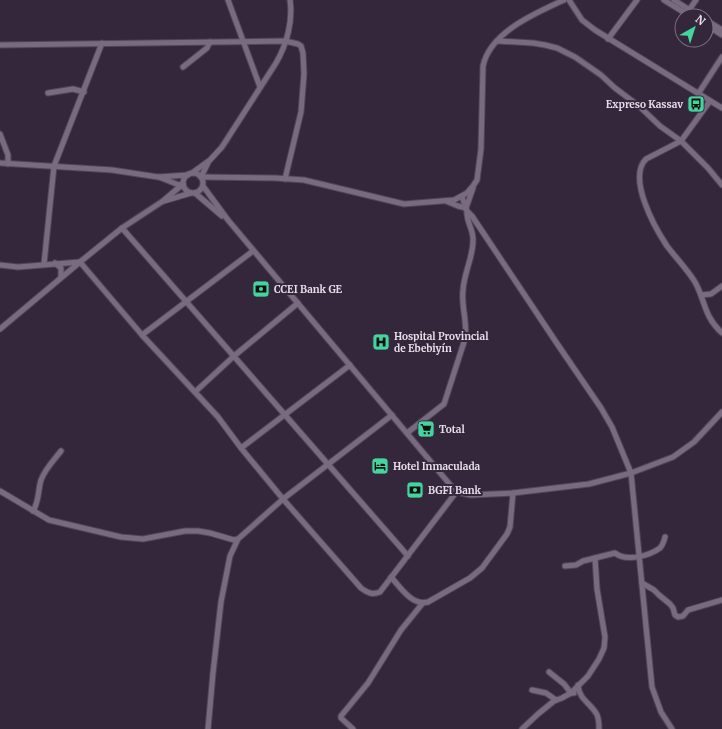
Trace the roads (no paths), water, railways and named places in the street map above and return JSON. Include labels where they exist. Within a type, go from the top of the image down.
[{"type":"street","points":[[0,329],[122,228],[163,201],[183,184],[184,179],[210,160],[222,147],[281,55],[289,29],[291,8],[290,0]]},
{"type":"street","points":[[202,181],[217,178],[304,180],[397,203],[454,200],[462,197],[477,180],[480,149],[483,66],[489,50],[515,26],[564,0]]},
{"type":"street","points":[[569,0],[574,10],[582,20],[608,39],[722,108]]},
{"type":"street","points":[[608,39],[637,0]]},
{"type":"street","points":[[664,0],[677,8]]},
{"type":"street","points":[[674,0],[686,8]]},
{"type":"street","points":[[227,1],[260,87]]},
{"type":"street","points":[[0,44],[285,41],[298,44],[302,53],[304,74],[301,112],[285,179]]},
{"type":"street","points":[[497,41],[533,43],[557,48],[567,53],[601,75],[615,88],[639,106],[660,126],[681,141],[708,168],[722,185]]},
{"type":"street","points":[[183,67],[207,48],[210,42]]},
{"type":"street","points":[[44,264],[54,166],[102,43]]},
{"type":"street","points":[[698,94],[722,57]]},
{"type":"street","points":[[48,93],[73,89],[84,92]]},
{"type":"street","points":[[710,101],[681,141],[646,159],[642,163],[639,173],[640,182],[650,215],[657,230],[668,247],[696,283],[709,317],[722,333]]},
{"type":"street","points":[[0,134],[7,150],[8,164]]},
{"type":"street","points":[[163,201],[200,191],[210,160]]},
{"type":"street","points":[[0,163],[112,170],[158,177],[179,185],[183,184]]},
{"type":"street","points":[[158,177],[197,174],[228,220],[253,251],[407,433],[457,491],[461,493],[513,494],[590,484],[631,473],[673,457],[694,442],[722,412]]},
{"type":"street","points":[[166,180],[172,187],[171,194]]},
{"type":"street","points":[[183,184],[186,190],[193,193],[228,220]]},
{"type":"street","points":[[407,433],[444,404],[465,340],[466,331],[463,289],[473,242],[472,231],[466,218],[466,209],[473,186]]},
{"type":"street","points":[[462,197],[466,209],[601,408],[612,427],[631,473],[652,687],[661,712],[672,729]]},
{"type":"street","points":[[445,200],[466,209]]},
{"type":"street","points":[[122,228],[408,556]]},
{"type":"street","points":[[142,335],[253,251]]},
{"type":"street","points":[[0,265],[18,267],[80,262]]},
{"type":"street","points":[[80,262],[142,335],[218,417],[241,448],[284,500],[361,588],[368,593],[374,594],[380,592],[457,491]]},
{"type":"street","points":[[55,263],[61,268],[61,277]]},
{"type":"street","points":[[701,295],[711,294],[722,286]]},
{"type":"street","points":[[195,392],[234,356],[298,304]]},
{"type":"street","points":[[241,448],[350,365]]},
{"type":"street","points":[[208,729],[221,602],[230,556],[238,539],[327,464],[392,415]]},
{"type":"street","points":[[33,511],[44,474],[61,451]]},
{"type":"street","points":[[0,492],[49,520],[127,538],[143,539],[185,531],[198,531],[234,540],[238,539]]},
{"type":"street","points":[[353,729],[341,718],[341,716],[368,683],[398,634],[422,604],[458,585],[482,568],[507,534],[510,527],[513,494]]},
{"type":"street","points":[[566,566],[576,565],[583,561],[615,554],[622,558],[639,556],[660,548],[665,537]]},
{"type":"street","points":[[522,729],[556,700],[570,693],[593,669],[599,659],[605,641],[605,632],[600,614],[595,558]]},
{"type":"street","points":[[391,577],[411,599],[422,604]]},
{"type":"street","points":[[642,583],[668,601],[673,608],[675,615],[678,617],[683,616],[688,610],[722,600]]},
{"type":"street","points":[[549,672],[564,684],[570,693]]},
{"type":"street","points":[[578,685],[579,693],[595,711],[598,717],[599,729]]},
{"type":"street","points":[[532,690],[546,693],[556,700]]},
{"type":"street","points":[[570,693],[579,693]]},
{"type":"place","name":"Expreso Kassav","points":[[696,104]]},
{"type":"place","name":"CCEI Bank GE","points":[[261,289]]},
{"type":"place","name":"Hospital Provincial de Ebebiyín","points":[[381,342]]},
{"type":"place","name":"Total","points":[[426,429]]},
{"type":"place","name":"Hotel Inmaculada","points":[[380,466]]},
{"type":"place","name":"BGFI Bank","points":[[415,490]]}]
